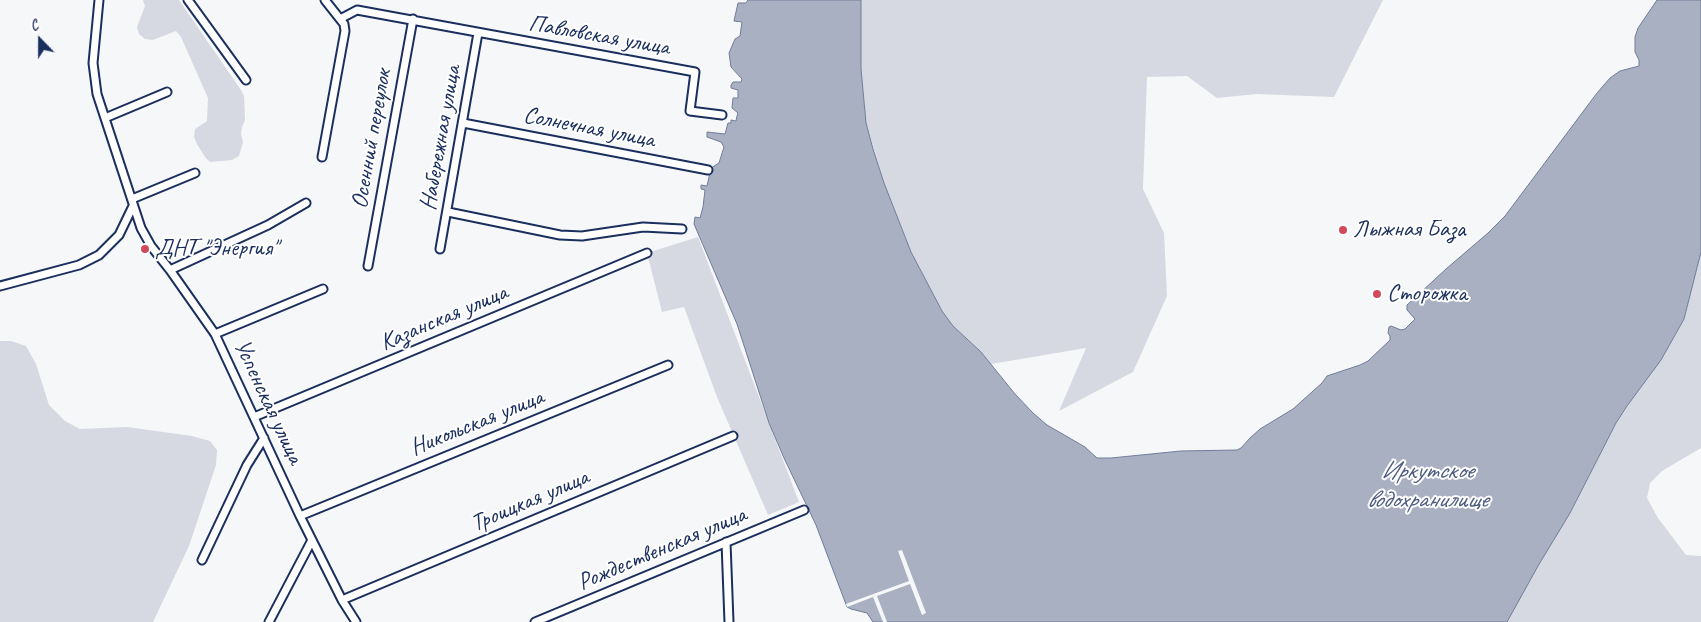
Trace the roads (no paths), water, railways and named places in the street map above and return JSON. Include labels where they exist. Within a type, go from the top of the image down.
[{"type":"street","name":"Успенская улица","points":[[99,0],[93,63],[97,94],[141,228],[151,246],[215,334],[300,516],[342,600],[356,622]]},
{"type":"street","points":[[188,0],[246,80]]},
{"type":"street","points":[[322,157],[344,31],[344,24],[325,0]]},
{"type":"street","name":"Павловская улица","points":[[340,19],[357,10],[695,72],[690,111],[722,115]]},
{"type":"street","name":"Осенний переулок","points":[[368,266],[413,19]]},
{"type":"street","name":"Набережная улица","points":[[440,249],[478,33]]},
{"type":"street","points":[[105,118],[167,92]]},
{"type":"street","name":"Солнечная улица","points":[[463,123],[708,170]]},
{"type":"street","points":[[0,286],[79,265],[99,255],[118,235],[133,203],[195,173]]},
{"type":"street","points":[[170,270],[268,225],[306,203]]},
{"type":"street","points":[[448,212],[560,235],[582,236],[643,227],[682,229]]},
{"type":"street","name":"Казанская улица","points":[[254,417],[648,253]]},
{"type":"street","points":[[215,334],[323,289]]},
{"type":"street","name":"Никольская улица","points":[[300,516],[668,365]]},
{"type":"street","name":"Троицкая улица","points":[[342,600],[733,436]]},
{"type":"street","points":[[202,560],[248,465],[264,438]]},
{"type":"street","name":"Рождественская улица","points":[[535,622],[804,510]]},
{"type":"street","points":[[269,622],[312,540]]},
{"type":"street","points":[[726,542],[729,622]]},
{"type":"water","name":"Иркутское водохранилище","points":[[748,0],[861,0],[861,69],[866,123],[884,183],[911,252],[942,311],[953,326],[981,352],[1033,413],[1047,425],[1085,447],[1097,458],[1181,451],[1237,450],[1260,429],[1293,409],[1322,383],[1327,376],[1368,361],[1390,340],[1389,327],[1405,329],[1415,319],[1407,310],[1407,305],[1505,216],[1610,78],[1620,71],[1639,66],[1639,60],[1635,52],[1635,37],[1638,28],[1657,0],[1701,0],[1701,252],[1684,319],[1661,360],[1616,423],[1570,513],[1507,622],[873,622],[867,613],[847,607],[816,525],[769,423],[737,324],[694,224],[695,217],[700,218],[703,207],[705,190],[701,189],[701,185],[707,186],[711,168],[719,163],[724,147],[721,142],[707,137],[707,132],[725,134],[728,123],[731,123],[731,120],[736,121],[738,113],[732,108],[733,98],[738,98],[738,90],[731,88],[731,85],[733,82],[741,82],[742,79],[731,67],[729,53],[735,39],[740,36],[742,22],[734,21],[738,3],[746,3]]},
{"type":"place","name":"Лыжная База","points":[[1343,230]]},
{"type":"place","name":"ДНТ \"Энергия\"","points":[[145,249]]},
{"type":"place","name":"Сторожка","points":[[1377,294]]}]
